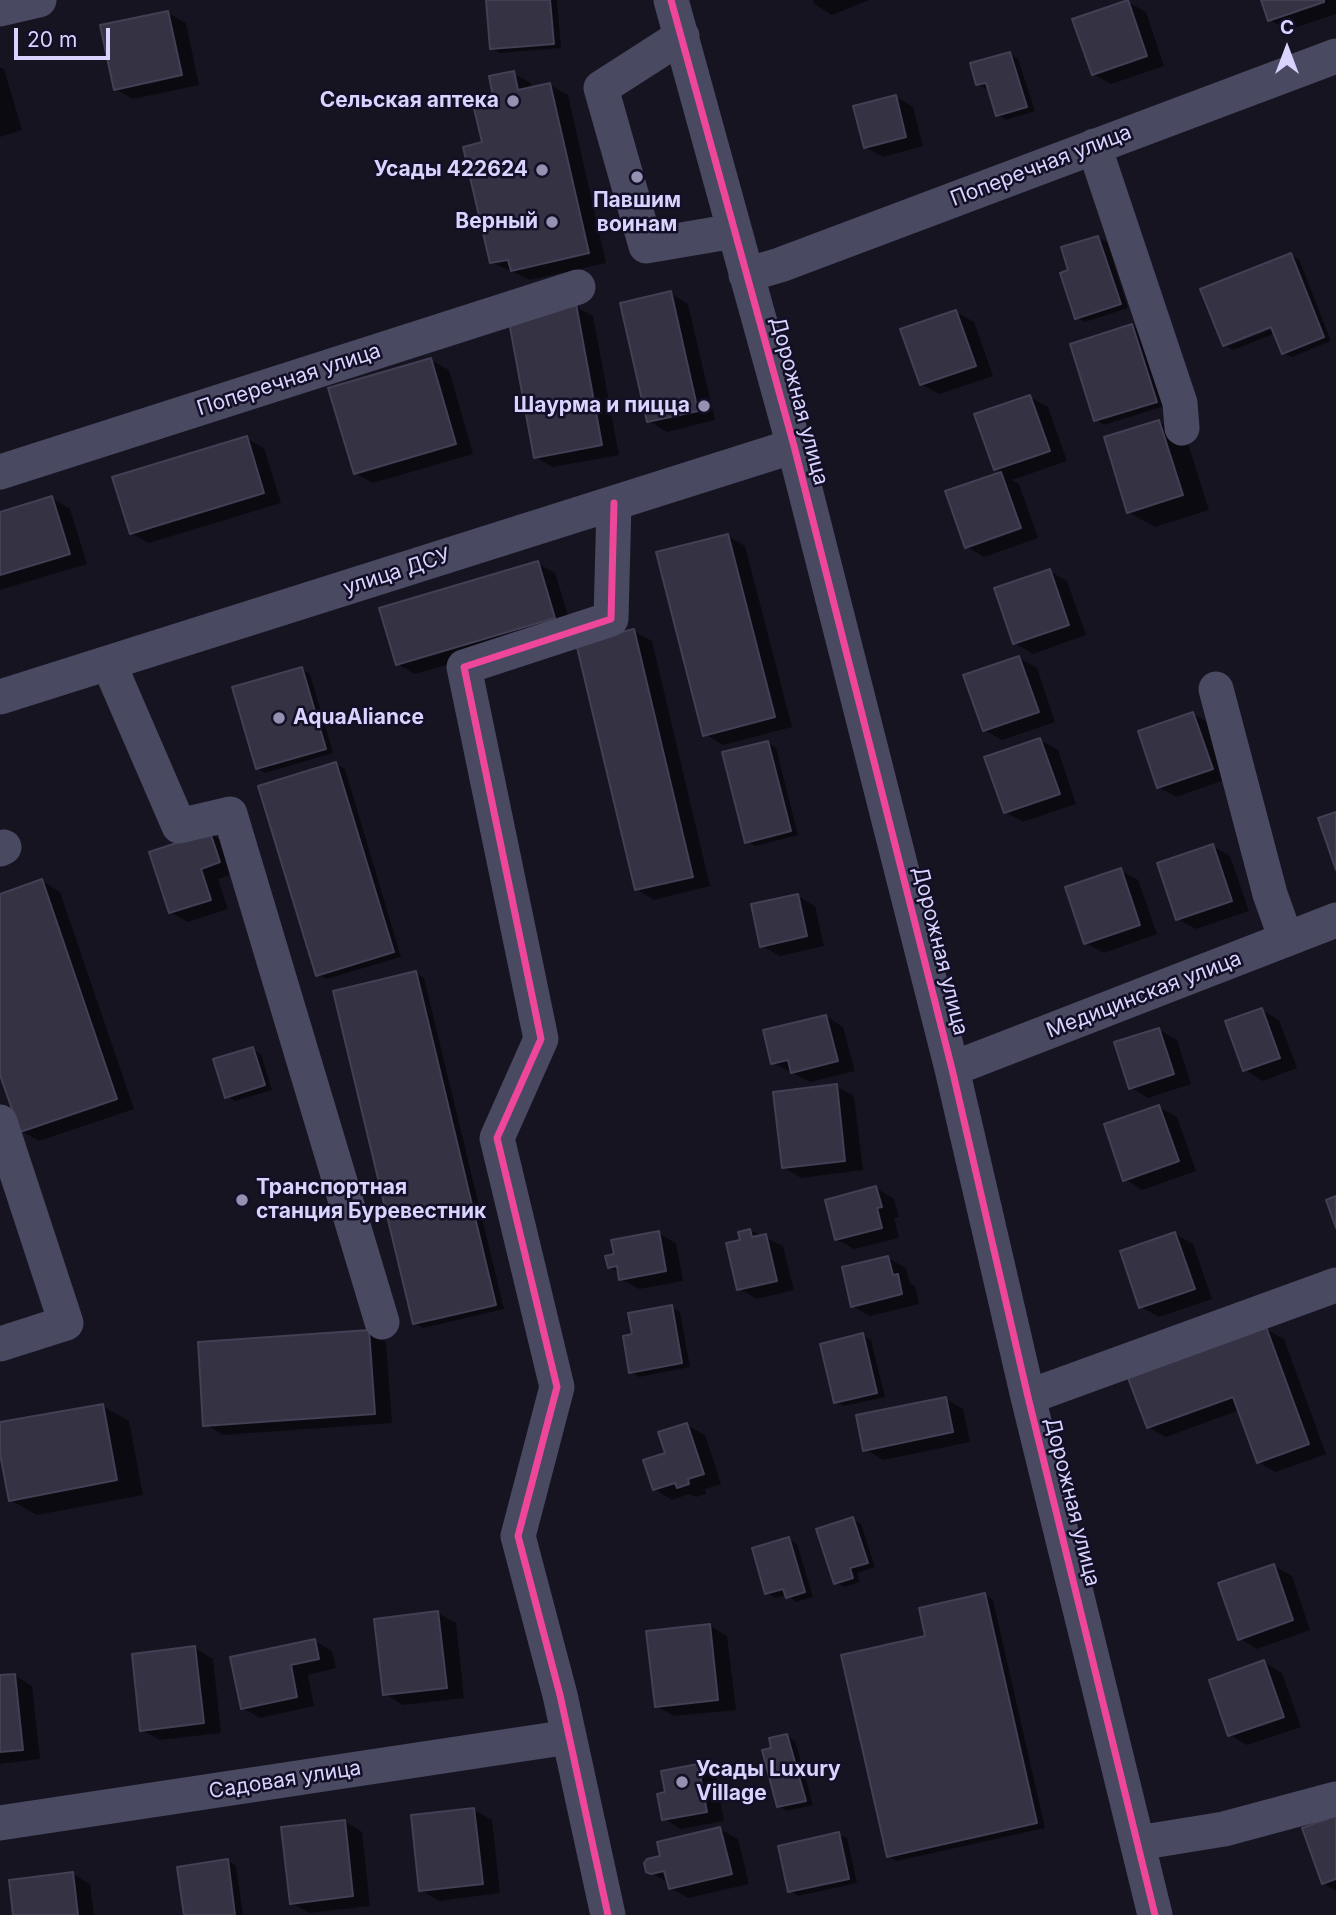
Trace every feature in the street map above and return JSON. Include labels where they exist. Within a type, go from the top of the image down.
[{"type":"street","points":[[0,9],[39,0]]},
{"type":"street","name":"Дорожная улица","points":[[671,0],[794,446],[952,1069],[1028,1397],[1155,1915]]},
{"type":"street","points":[[682,36],[601,88],[646,246],[734,231]]},
{"type":"street","name":"Поперечная улица","points":[[746,275],[780,265],[1336,56]]},
{"type":"street","points":[[1094,146],[1180,403],[1182,428]]},
{"type":"street","name":"Поперечная улица","points":[[0,472],[578,287]]},
{"type":"street","name":"улица ДСУ","points":[[0,697],[794,446]]},
{"type":"street","points":[[608,1915],[560,1695],[518,1536],[557,1387],[497,1138],[541,1039],[464,667],[611,620],[614,503]]},
{"type":"street","points":[[109,664],[179,825],[230,814],[382,1322]]},
{"type":"street","points":[[1216,689],[1270,894],[1286,939]]},
{"type":"street","name":"Медицинская улица","points":[[952,1069],[1336,920]]},
{"type":"street","points":[[0,1122],[66,1323],[0,1344]]},
{"type":"street","points":[[1028,1397],[1336,1285]]},
{"type":"street","name":"Садовая улица","points":[[0,1823],[569,1737]]},
{"type":"street","points":[[1138,1843],[1224,1829],[1336,1799]]},
{"type":"building","points":[[486,0],[550,0],[554,44],[490,49]]},
{"type":"building","points":[[1128,0],[1147,56],[1092,75],[1072,19]]},
{"type":"building","points":[[1261,0],[1324,0],[1324,2],[1268,21]]},
{"type":"building","points":[[168,11],[182,75],[114,90],[100,25]]},
{"type":"building","points":[[1010,52],[1027,107],[996,116],[986,83],[976,85],[970,63]]},
{"type":"building","points":[[514,71],[518,90],[550,83],[589,253],[511,271],[508,260],[490,263],[463,147],[482,142],[472,100],[493,96],[489,76]]},
{"type":"building","points":[[896,95],[906,137],[864,148],[853,106]]},
{"type":"building","points":[[1098,236],[1121,304],[1075,319],[1060,273],[1068,270],[1061,247]]},
{"type":"building","points":[[1291,253],[1324,337],[1282,354],[1271,327],[1223,346],[1200,289]]},
{"type":"building","points":[[671,291],[698,411],[647,422],[620,303]]},
{"type":"building","points":[[576,304],[602,445],[534,458],[508,316]]},
{"type":"building","points":[[956,310],[976,366],[920,385],[900,329]]},
{"type":"building","points":[[1132,324],[1157,402],[1094,421],[1070,344]]},
{"type":"building","points":[[431,358],[456,444],[354,474],[328,388]]},
{"type":"building","points":[[1030,395],[1050,451],[994,470],[974,414]]},
{"type":"building","points":[[1159,420],[1183,495],[1127,513],[1104,437]]},
{"type":"building","points":[[247,436],[264,493],[130,534],[112,477]]},
{"type":"building","points":[[1001,472],[1021,528],[965,548],[945,491]]},
{"type":"building","points":[[52,496],[70,554],[0,575],[0,512]]},
{"type":"building","points":[[728,534],[775,717],[703,736],[656,552]]},
{"type":"building","points":[[538,561],[555,618],[396,665],[379,608]]},
{"type":"building","points":[[1050,569],[1069,625],[1013,644],[994,588]]},
{"type":"building","points":[[634,629],[693,877],[635,890],[576,643]]},
{"type":"building","points":[[1019,656],[1039,712],[983,731],[963,675]]},
{"type":"building","name":"AquaAliance","points":[[302,667],[326,749],[256,769],[232,687]]},
{"type":"building","points":[[1193,712],[1213,769],[1157,788],[1138,731]]},
{"type":"building","points":[[1040,738],[1060,794],[1004,813],[984,757]]},
{"type":"building","points":[[768,741],[791,831],[745,843],[722,752]]},
{"type":"building","points":[[336,762],[394,952],[316,976],[258,786]]},
{"type":"building","points":[[1336,812],[1336,870],[1318,818]]},
{"type":"building","points":[[210,832],[220,862],[201,869],[211,900],[169,913],[149,852]]},
{"type":"building","points":[[1213,844],[1232,901],[1176,920],[1157,863]]},
{"type":"building","points":[[1121,868],[1140,925],[1084,944],[1065,887]]},
{"type":"building","points":[[42,879],[117,1099],[20,1132],[0,1075],[0,894]]},
{"type":"building","points":[[798,894],[807,936],[760,947],[751,904]]},
{"type":"building","points":[[416,971],[496,1305],[413,1324],[333,991]]},
{"type":"building","points":[[1262,1008],[1280,1058],[1243,1071],[1225,1021]]},
{"type":"building","points":[[826,1015],[838,1061],[791,1073],[788,1060],[771,1064],[763,1030]]},
{"type":"building","points":[[1159,1028],[1174,1074],[1129,1089],[1114,1042]]},
{"type":"building","points":[[253,1047],[265,1085],[225,1098],[213,1059]]},
{"type":"building","points":[[837,1084],[845,1161],[782,1168],[773,1092]]},
{"type":"building","points":[[1159,1105],[1179,1161],[1123,1181],[1104,1124]]},
{"type":"building","points":[[876,1186],[882,1207],[877,1208],[882,1228],[835,1240],[825,1200]]},
{"type":"building","points":[[1336,1196],[1336,1228],[1326,1200]]},
{"type":"building","points":[[750,1229],[752,1237],[766,1234],[777,1281],[737,1290],[726,1243],[740,1240],[738,1232]]},
{"type":"building","points":[[659,1231],[666,1271],[619,1280],[617,1266],[608,1268],[605,1256],[614,1254],[611,1240]]},
{"type":"building","points":[[1175,1232],[1195,1289],[1139,1308],[1120,1251]]},
{"type":"building","points":[[888,1256],[893,1275],[898,1274],[902,1294],[851,1307],[842,1267]]},
{"type":"building","points":[[672,1305],[682,1363],[629,1373],[623,1336],[632,1334],[628,1313]]},
{"type":"building","points":[[1266,1327],[1309,1444],[1257,1463],[1233,1397],[1147,1428],[1128,1378]]},
{"type":"building","points":[[369,1330],[375,1414],[203,1426],[198,1342]]},
{"type":"building","points":[[863,1333],[877,1393],[834,1403],[820,1344]]},
{"type":"building","points":[[946,1397],[953,1432],[863,1451],[856,1415]]},
{"type":"building","points":[[103,1404],[117,1480],[9,1501],[0,1454],[0,1422]]},
{"type":"building","points":[[687,1423],[704,1474],[688,1479],[689,1484],[677,1488],[675,1483],[653,1490],[643,1460],[665,1453],[658,1432]]},
{"type":"building","points":[[853,1517],[868,1563],[850,1568],[853,1578],[834,1584],[816,1529]]},
{"type":"building","points":[[789,1537],[805,1592],[786,1598],[783,1589],[765,1594],[752,1548]]},
{"type":"building","points":[[1274,1564],[1293,1620],[1238,1640],[1218,1583]]},
{"type":"building","points":[[985,1593],[1037,1823],[887,1857],[841,1655],[925,1636],[919,1608]]},
{"type":"building","points":[[438,1611],[447,1688],[383,1695],[374,1619]]},
{"type":"building","points":[[710,1624],[718,1700],[655,1707],[646,1631]]},
{"type":"building","points":[[315,1639],[319,1659],[291,1665],[297,1697],[241,1709],[230,1657]]},
{"type":"building","points":[[195,1646],[204,1723],[140,1731],[132,1654]]},
{"type":"building","points":[[1264,1660],[1284,1717],[1228,1736],[1209,1680]]},
{"type":"building","points":[[15,1674],[23,1750],[0,1752],[0,1675]]},
{"type":"building","points":[[787,1734],[806,1801],[777,1807],[762,1750],[771,1748],[769,1738]]},
{"type":"building","name":"Усады Luxury Village","points":[[698,1764],[707,1812],[662,1820],[657,1794],[665,1792],[661,1771]]},
{"type":"building","points":[[474,1808],[483,1884],[419,1891],[411,1815]]},
{"type":"building","points":[[1336,1816],[1336,1879],[1322,1884],[1302,1828]]},
{"type":"building","points":[[345,1820],[353,1896],[290,1904],[281,1827]]},
{"type":"building","points":[[720,1827],[732,1874],[669,1889],[664,1871],[651,1874],[646,1872],[644,1863],[647,1859],[660,1856],[657,1842]]},
{"type":"building","points":[[839,1832],[849,1879],[788,1892],[778,1846]]},
{"type":"building","points":[[228,1859],[235,1915],[184,1915],[177,1867]]},
{"type":"building","points":[[73,1872],[78,1915],[13,1915],[9,1880]]},
{"type":"cycle path","points":[[671,0],[794,446],[952,1069],[1028,1397],[1155,1915]]},
{"type":"cycle path","points":[[608,1915],[560,1695],[518,1536],[557,1387],[497,1138],[541,1039],[464,667],[611,619],[614,503]]},
{"type":"place","name":"Сельская аптека","points":[[513,101]]},
{"type":"place","name":"Усады 422624","points":[[542,170]]},
{"type":"place","name":"Павшим воинам","points":[[637,177]]},
{"type":"place","name":"Верный","points":[[552,222]]},
{"type":"place","name":"Шаурма и пицца","points":[[704,406]]},
{"type":"place","name":"AquaAliance","points":[[279,718]]},
{"type":"place","name":"Транспортная станция Буревестник","points":[[242,1200]]},
{"type":"place","name":"Усады Luxury Village","points":[[682,1782]]}]
